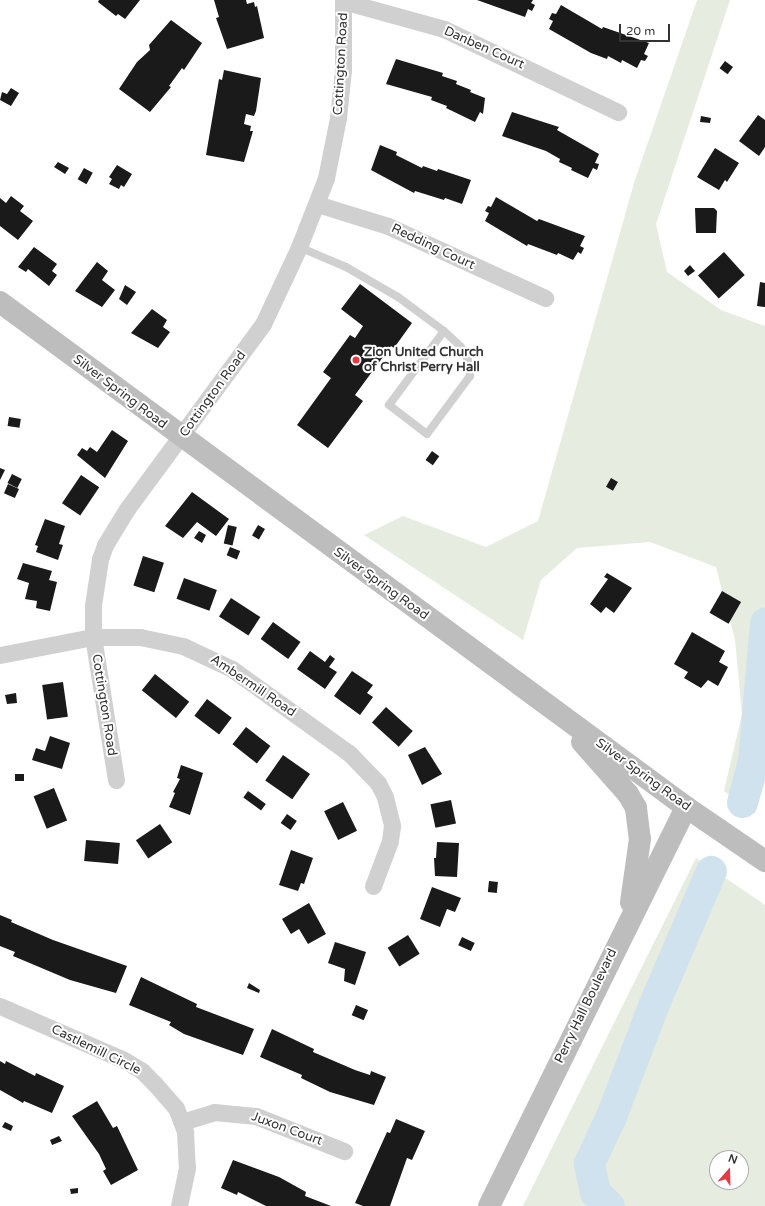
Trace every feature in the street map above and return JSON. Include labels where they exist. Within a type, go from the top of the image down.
[{"type":"main road","name":"Silver Spring Road","points":[[0,302],[686,807],[765,861]]},
{"type":"main road","points":[[555,711],[628,794],[636,808],[640,839],[629,918]]},
{"type":"main road","name":"Perry Hall Boulevard","points":[[489,1206],[629,918],[686,807]]},
{"type":"street","name":"Danben Court","points":[[343,0],[444,30],[618,112]]},
{"type":"street","name":"Cottington Road","points":[[116,780],[94,637],[96,577],[105,545],[127,509],[182,437],[263,324],[299,247],[317,204],[330,158],[339,110],[343,70],[343,0]]},
{"type":"street","name":"Redding Court","points":[[317,204],[388,226],[545,298]]},
{"type":"street","name":"Ambermill Road","points":[[0,655],[94,637],[150,638],[174,642],[212,658],[349,753],[378,783],[390,811],[392,826],[390,841],[373,886]]},
{"type":"street","name":"Castlemill Circle","points":[[0,1006],[100,1050],[142,1071],[176,1108],[182,1122],[187,1168],[179,1206]]},
{"type":"street","name":"Juxon Court","points":[[182,1122],[214,1112],[256,1116],[344,1151]]},
{"type":"lane","points":[[299,247],[346,267],[398,297],[444,331],[461,347],[468,360],[470,376],[427,434],[389,404],[444,331]]},
{"type":"shaded area","points":[[697,0],[730,0],[656,224],[667,272],[721,310],[765,326],[765,781],[755,814],[724,791],[742,714],[735,640],[716,567],[650,542],[577,548],[541,580],[523,640],[364,535],[403,516],[486,547],[538,521],[635,180]]},
{"type":"shaded area","points":[[696,858],[765,905],[765,1206],[523,1206]]},
{"type":"building","points":[[99,0],[140,0],[125,19],[118,14],[116,16],[98,2]]},
{"type":"building","points":[[214,0],[246,0],[247,4],[254,2],[255,7],[257,6],[264,38],[227,49],[216,18],[219,17]]},
{"type":"building","points":[[477,0],[533,0],[531,3],[535,5],[532,11],[528,9],[525,17]]},
{"type":"building","points":[[561,5],[602,29],[603,27],[649,43],[644,54],[648,56],[645,61],[641,60],[637,68],[622,60],[621,63],[608,56],[607,59],[591,53],[549,29],[553,21],[549,19],[552,13],[556,14]]},
{"type":"building","points":[[171,20],[202,43],[184,70],[182,68],[169,86],[171,87],[150,112],[119,89],[137,62],[150,50],[149,45]]},
{"type":"building","points":[[396,59],[443,73],[442,76],[457,81],[456,84],[485,98],[483,114],[480,112],[475,122],[446,108],[447,106],[431,100],[432,97],[386,84]]},
{"type":"building","points":[[725,61],[733,67],[728,74],[720,68]]},
{"type":"building","points":[[224,70],[261,78],[254,116],[246,114],[244,124],[251,126],[250,131],[253,131],[244,162],[206,155],[219,79],[222,80]]},
{"type":"building","points":[[11,88],[19,93],[11,106],[0,100],[2,92],[7,94]]},
{"type":"building","points":[[512,112],[559,127],[557,130],[599,154],[595,163],[599,164],[597,170],[593,168],[588,178],[571,170],[572,168],[559,162],[560,159],[546,151],[502,136]]},
{"type":"building","points":[[758,115],[765,120],[765,147],[759,156],[739,141]]},
{"type":"building","points":[[701,116],[711,118],[710,123],[700,122]]},
{"type":"building","points":[[380,145],[397,152],[396,155],[422,168],[423,166],[437,171],[438,169],[471,180],[462,204],[445,198],[444,200],[415,191],[414,193],[371,170]]},
{"type":"building","points":[[715,148],[739,163],[727,182],[725,180],[719,190],[697,177]]},
{"type":"building","points":[[58,162],[69,168],[65,174],[54,167]]},
{"type":"building","points":[[117,165],[132,174],[124,187],[121,185],[119,189],[109,184],[112,179],[109,177]]},
{"type":"building","points":[[84,168],[93,173],[86,184],[78,179]]},
{"type":"building","points":[[11,196],[24,206],[20,211],[33,221],[18,240],[0,226],[0,198],[6,203]]},
{"type":"building","points":[[496,197],[537,221],[539,219],[585,236],[580,246],[584,248],[581,254],[578,252],[573,260],[558,253],[557,255],[528,244],[527,246],[485,221],[489,213],[485,211],[488,206],[491,207]]},
{"type":"building","points":[[695,208],[714,208],[717,211],[716,233],[696,233]]},
{"type":"building","points":[[34,247],[57,264],[52,271],[57,275],[49,286],[28,269],[26,272],[18,267]]},
{"type":"building","points":[[724,252],[745,275],[719,298],[698,275]]},
{"type":"building","points":[[97,262],[108,271],[102,280],[115,290],[102,307],[75,291]]},
{"type":"building","points":[[690,265],[695,271],[688,276],[684,271]]},
{"type":"building","points":[[760,282],[765,283],[765,307],[757,306]]},
{"type":"building","name":"Zion United Church of Christ Perry Hall","points":[[360,284],[412,323],[394,348],[391,346],[355,395],[363,401],[328,448],[297,425],[331,378],[323,372],[350,335],[355,338],[363,326],[341,309]]},
{"type":"building","points":[[125,285],[136,292],[127,305],[119,299]]},
{"type":"building","points":[[152,309],[167,320],[163,327],[170,332],[158,348],[131,333]]},
{"type":"building","points":[[9,417],[21,419],[19,428],[8,426]]},
{"type":"building","points":[[112,430],[128,441],[105,478],[77,455],[82,448],[87,451],[90,447],[97,452]]},
{"type":"building","points":[[432,451],[439,456],[433,465],[426,460]]},
{"type":"building","points":[[0,468],[5,470],[0,480]]},
{"type":"building","points":[[12,474],[22,479],[17,488],[7,483]]},
{"type":"building","points":[[81,475],[99,487],[80,515],[62,503]]},
{"type":"building","points":[[611,478],[618,482],[613,491],[606,487]]},
{"type":"building","points":[[8,484],[19,489],[15,498],[4,493]]},
{"type":"building","points":[[192,492],[229,519],[216,536],[197,522],[183,538],[165,526]]},
{"type":"building","points":[[45,519],[65,526],[59,544],[63,545],[58,560],[36,552],[38,546],[35,545]]},
{"type":"building","points":[[228,525],[237,527],[232,546],[224,544]]},
{"type":"building","points":[[258,525],[265,529],[259,539],[252,535]]},
{"type":"building","points":[[199,531],[206,535],[202,543],[194,538]]},
{"type":"building","points":[[230,547],[240,551],[237,559],[227,555]]},
{"type":"building","points":[[143,556],[164,563],[154,592],[133,585]]},
{"type":"building","points":[[23,563],[52,571],[49,580],[57,582],[50,611],[36,608],[37,601],[25,599],[29,583],[17,579]]},
{"type":"building","points":[[607,573],[632,588],[614,613],[606,607],[601,613],[590,604],[608,579],[604,577]]},
{"type":"building","points":[[184,578],[217,590],[209,611],[176,599]]},
{"type":"building","points":[[722,591],[741,602],[729,624],[710,613]]},
{"type":"building","points":[[231,598],[260,617],[248,636],[219,616]]},
{"type":"building","points":[[273,622],[301,642],[288,659],[261,639]]},
{"type":"building","points":[[692,632],[725,651],[719,662],[728,667],[718,686],[708,680],[701,688],[684,678],[688,672],[674,664]]},
{"type":"building","points":[[310,651],[325,662],[330,655],[335,659],[329,667],[337,672],[325,689],[297,669]]},
{"type":"building","points":[[352,671],[373,685],[367,693],[373,697],[360,715],[334,696]]},
{"type":"building","points":[[155,674],[189,702],[176,718],[142,690]]},
{"type":"building","points":[[63,682],[68,717],[47,720],[42,685]]},
{"type":"building","points":[[16,693],[17,703],[7,704],[5,695]]},
{"type":"building","points":[[207,699],[232,718],[219,734],[194,716]]},
{"type":"building","points":[[386,707],[413,731],[399,747],[372,723]]},
{"type":"building","points":[[246,727],[270,746],[257,763],[232,744]]},
{"type":"building","points":[[50,736],[70,743],[62,769],[32,760],[36,748],[45,751]]},
{"type":"building","points":[[425,747],[442,774],[422,785],[408,755]]},
{"type":"building","points":[[283,755],[310,774],[292,799],[265,780]]},
{"type":"building","points":[[181,765],[203,773],[190,815],[169,807],[175,793],[173,792],[180,779],[177,778]]},
{"type":"building","points":[[15,774],[24,774],[24,781],[15,781]]},
{"type":"building","points":[[54,788],[67,820],[47,829],[34,796]]},
{"type":"building","points":[[248,791],[266,804],[261,810],[243,797]]},
{"type":"building","points":[[451,800],[456,823],[435,828],[430,804]]},
{"type":"building","points":[[343,802],[357,831],[338,840],[324,811]]},
{"type":"building","points":[[287,814],[297,821],[291,830],[281,823]]},
{"type":"building","points":[[160,824],[172,842],[148,858],[136,840]]},
{"type":"building","points":[[86,840],[120,843],[118,864],[84,861]]},
{"type":"building","points":[[437,842],[459,843],[457,877],[435,876],[434,858],[436,858]]},
{"type":"building","points":[[291,850],[313,858],[304,884],[301,883],[298,891],[279,885]]},
{"type":"building","points":[[489,881],[498,882],[497,893],[488,892]]},
{"type":"building","points":[[432,887],[461,898],[455,912],[447,909],[440,927],[420,919]]},
{"type":"building","points":[[309,903],[326,934],[308,944],[299,929],[291,934],[282,919]]},
{"type":"building","points":[[0,915],[12,920],[11,922],[53,940],[127,966],[116,993],[70,980],[13,956],[15,952],[0,946]]},
{"type":"building","points":[[408,935],[420,954],[399,966],[388,948]]},
{"type":"building","points":[[462,937],[475,943],[471,951],[458,945]]},
{"type":"building","points":[[335,942],[366,952],[355,985],[344,981],[345,969],[328,963]]},
{"type":"building","points":[[141,977],[197,1004],[196,1007],[254,1029],[243,1055],[184,1034],[169,1025],[171,1022],[129,1005]]},
{"type":"building","points":[[249,983],[260,990],[259,993],[247,988]]},
{"type":"building","points":[[356,1005],[368,1010],[364,1020],[352,1015]]},
{"type":"building","points":[[272,1029],[314,1049],[313,1052],[355,1070],[370,1075],[371,1071],[386,1077],[374,1105],[330,1092],[301,1078],[302,1075],[260,1057]]},
{"type":"building","points":[[0,1061],[5,1064],[6,1061],[35,1076],[36,1073],[64,1086],[52,1113],[24,1101],[23,1103],[0,1090]]},
{"type":"building","points":[[97,1101],[113,1128],[117,1126],[138,1170],[111,1185],[103,1171],[106,1169],[99,1154],[72,1116]]},
{"type":"building","points":[[396,1119],[425,1131],[412,1160],[407,1158],[390,1206],[363,1206],[355,1203],[387,1132],[390,1133]]},
{"type":"building","points":[[5,1122],[13,1126],[11,1131],[2,1127]]},
{"type":"building","points":[[59,1136],[62,1141],[52,1145],[50,1140]]},
{"type":"building","points":[[233,1160],[279,1177],[306,1192],[305,1196],[331,1206],[266,1206],[238,1192],[237,1195],[221,1188]]},
{"type":"building","points":[[78,1188],[78,1193],[71,1194],[70,1189]]},
{"type":"waterway","points":[[742,802],[753,761],[765,623]]},
{"type":"waterway","points":[[609,1206],[595,1192],[589,1163],[611,1116],[653,1006],[711,871]]},
{"type":"place","name":"Zion United Church of Christ Perry Hall","points":[[356,360]]}]
